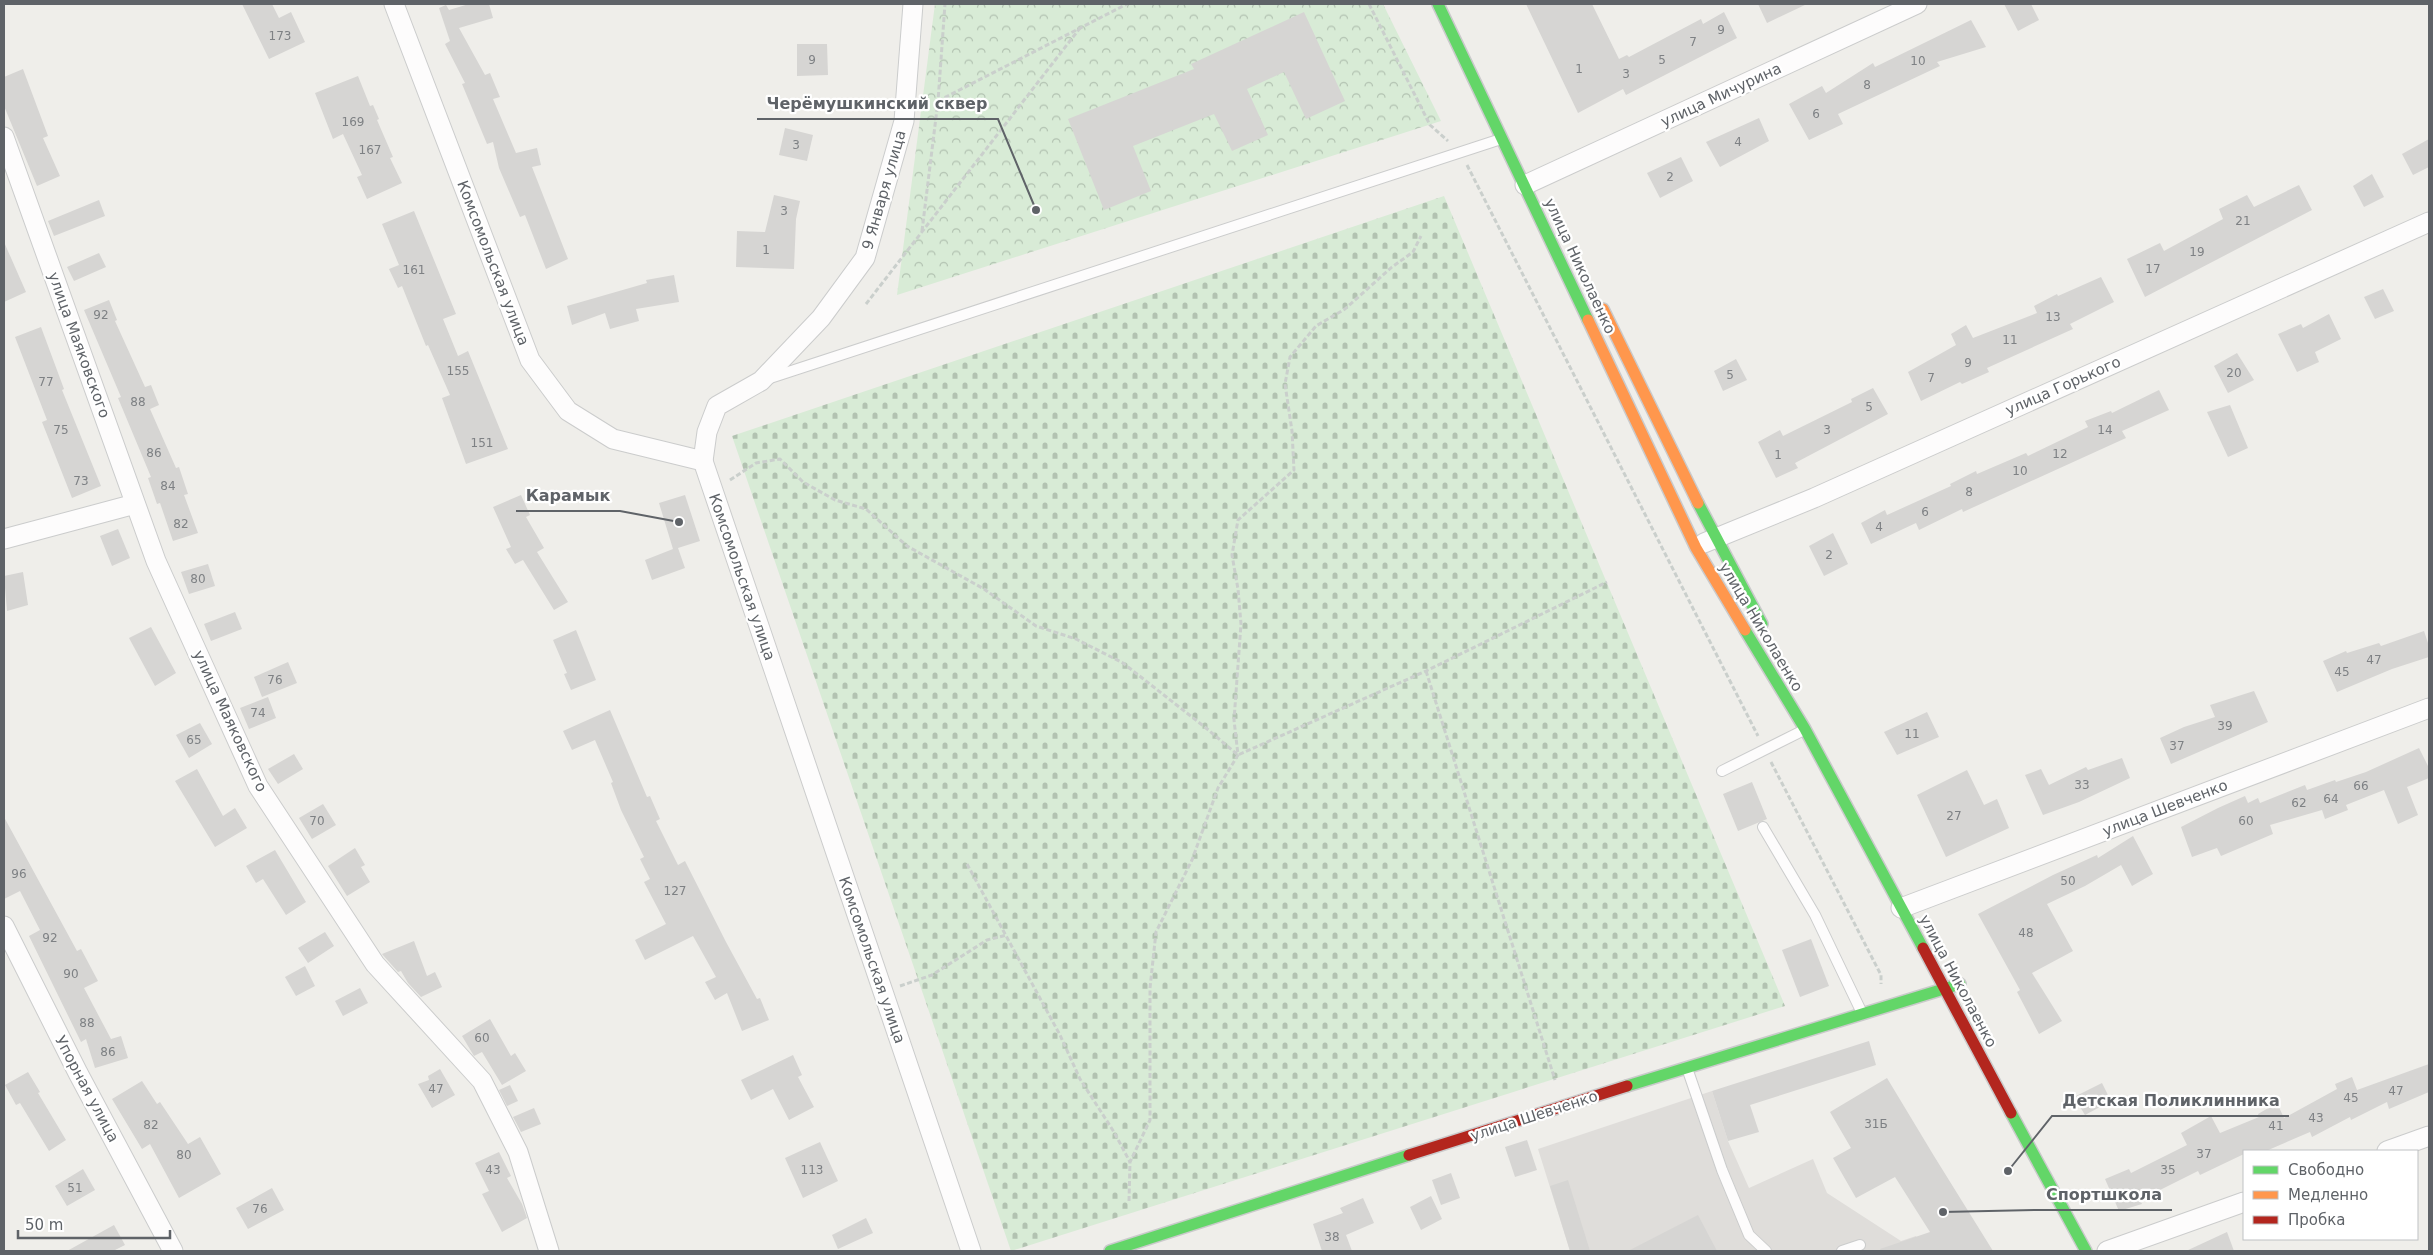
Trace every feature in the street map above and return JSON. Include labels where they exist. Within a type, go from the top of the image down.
[{"type":"main road","name":"улица Николаенко","points":[[1438,4],[1502,139],[1534,181],[1696,548],[1912,904],[1945,989],[2086,1251]]},
{"type":"main road","name":"улица Николаенко","points":[[1595,294],[1714,537],[1767,633]]},
{"type":"main road","name":"улица Шевченко","points":[[1110,1251],[1686,1067],[1960,985]]},
{"type":"street","name":"Комсомольская улица","points":[[394,4],[530,360],[568,411],[613,439],[703,461],[971,1251]]},
{"type":"street","name":"9 Января улица","points":[[703,461],[707,432],[717,406],[761,381],[821,318],[865,258],[904,121],[913,4]]},
{"type":"street","name":"улица Мичурина","points":[[1534,181],[1916,4]]},
{"type":"street","name":"улица Маяковского","points":[[4,137],[156,561],[258,786],[375,964],[482,1081],[518,1152],[549,1251]]},
{"type":"street","name":"улица Горького","points":[[1696,548],[1714,537],[1814,498],[2429,222]]},
{"type":"street","points":[[4,539],[135,504]]},
{"type":"street","name":"улица Шевченко","points":[[1912,904],[2429,708]]},
{"type":"street","name":"Упорная улица","points":[[4,926],[78,1073],[173,1251]]},
{"type":"street","points":[[2390,1150],[2429,1136]]},
{"type":"street","points":[[2102,1248],[2243,1202]]},
{"type":"lane","points":[[761,381],[1502,139]]},
{"type":"lane","points":[[1722,771],[1805,729]]},
{"type":"lane","points":[[1763,827],[1816,915],[1863,1014]]},
{"type":"lane","points":[[1686,1067],[1722,1170],[1749,1235],[1766,1251]]},
{"type":"lane","points":[[1842,1251],[1860,1245]]},
{"type":"path","points":[[922,232],[938,101],[945,4]]},
{"type":"path","points":[[938,101],[1127,4]]},
{"type":"path","points":[[1369,4],[1430,125],[1460,152],[1880,975],[1883,1009]]},
{"type":"path","points":[[866,304],[1080,28]]},
{"type":"path","points":[[1238,756],[1234,720],[1241,624],[1232,555],[1238,520],[1294,470],[1292,431],[1285,384],[1290,357],[1316,326],[1345,309],[1392,267],[1413,252],[1421,236]]},
{"type":"path","points":[[730,480],[756,463],[780,459],[804,482],[836,500],[866,509],[907,546],[984,589],[1036,626],[1076,639],[1123,663],[1206,728],[1238,756]]},
{"type":"path","points":[[1129,1202],[1130,1162],[1150,1120],[1150,988],[1156,932],[1192,860],[1218,788],[1238,756],[1426,671],[1607,582]]},
{"type":"path","points":[[1426,671],[1555,1080]]},
{"type":"path","points":[[967,864],[1060,1035],[1080,1078],[1114,1132],[1130,1162]]},
{"type":"path","points":[[898,986],[932,976],[987,940],[1007,935]]},
{"type":"shaded area","points":[[1712,1091],[1728,1141],[1749,1188],[1813,1159],[1827,1193],[1901,1241],[1916,1236],[1922,1251],[1570,1251],[1538,1149]]},
{"type":"green space","points":[[935,4],[1383,4],[1441,121],[897,295]]},
{"type":"green space","points":[[1444,196],[1785,1006],[1011,1251],[732,436]]},
{"type":"building","points":[[242,4],[272,4],[279,18],[291,12],[305,42],[269,59]]},
{"type":"building","points":[[469,4],[489,4],[493,18],[459,28],[485,75],[490,73],[500,97],[493,99],[516,153],[537,148],[541,165],[532,167],[568,259],[546,269],[525,215],[520,217],[499,168],[493,142],[487,144],[462,84],[465,83],[445,44],[450,41],[439,8],[446,5],[449,10]]},
{"type":"building","points":[[1526,4],[1592,4],[1619,59],[1627,55],[1629,57],[1701,19],[1703,24],[1724,12],[1737,38],[1626,95],[1623,89],[1578,113]]},
{"type":"building","points":[[1758,4],[1807,4],[1767,23]]},
{"type":"building","points":[[2004,4],[2031,4],[2039,20],[2018,31]]},
{"type":"building","points":[[1304,12],[1345,101],[1306,119],[1284,72],[1247,89],[1268,135],[1232,151],[1214,114],[1133,146],[1151,191],[1104,210],[1068,119],[1194,69],[1191,64]]},
{"type":"building","points":[[1971,20],[1986,47],[1937,62],[1940,66],[1838,114],[1843,124],[1809,140],[1789,104],[1822,86],[1826,93],[1873,63],[1875,67]]},
{"type":"building","points":[[797,44],[827,44],[828,75],[797,76]]},
{"type":"building","points":[[23,69],[48,136],[43,138],[60,176],[37,186],[4,106],[4,77]]},
{"type":"building","points":[[358,76],[370,106],[373,105],[379,119],[377,120],[393,157],[390,158],[402,183],[367,199],[357,177],[362,175],[343,134],[333,139],[315,93]]},
{"type":"building","points":[[1759,118],[1769,141],[1720,167],[1706,142]]},
{"type":"building","points":[[785,128],[813,135],[807,161],[779,155]]},
{"type":"building","points":[[2429,139],[2429,167],[2413,175],[2402,154]]},
{"type":"building","points":[[1681,157],[1693,181],[1660,198],[1647,173]]},
{"type":"building","points":[[2372,174],[2384,197],[2364,207],[2353,186]]},
{"type":"building","points":[[2299,185],[2312,210],[2145,297],[2127,259],[2160,243],[2164,251],[2223,219],[2219,209],[2247,195],[2254,207]]},
{"type":"building","points":[[774,195],[800,201],[796,219],[794,269],[736,267],[737,231],[765,232]]},
{"type":"building","points":[[99,200],[105,216],[54,236],[48,221]]},
{"type":"building","points":[[414,211],[456,314],[443,319],[458,356],[468,351],[508,449],[466,464],[442,398],[450,395],[428,345],[426,346],[402,286],[398,288],[389,269],[399,265],[382,224]]},
{"type":"building","points":[[4,242],[26,292],[4,302]]},
{"type":"building","points":[[99,253],[106,267],[74,281],[67,267]]},
{"type":"building","points":[[674,275],[679,302],[636,309],[639,321],[610,329],[605,313],[572,325],[567,306],[647,283],[646,280]]},
{"type":"building","points":[[2101,277],[2114,302],[2070,324],[2073,329],[1987,368],[1989,372],[1962,384],[1960,382],[1921,401],[1908,372],[1956,345],[1951,334],[1966,325],[1973,338],[2037,313],[2034,306],[2057,294],[2058,296]]},
{"type":"building","points":[[2383,289],[2394,311],[2375,319],[2364,297]]},
{"type":"building","points":[[109,300],[117,320],[115,321],[145,387],[151,385],[159,405],[150,409],[176,468],[179,467],[188,494],[184,495],[198,533],[173,541],[160,503],[157,504],[148,478],[151,477],[118,398],[121,397],[84,310]]},
{"type":"building","points":[[2329,314],[2341,339],[2315,352],[2319,362],[2297,372],[2278,334],[2301,324],[2303,328]]},
{"type":"building","points":[[41,327],[64,389],[62,390],[101,486],[72,498],[42,422],[47,420],[15,337]]},
{"type":"building","points":[[2237,353],[2254,380],[2228,393],[2214,366]]},
{"type":"building","points":[[1736,359],[1747,380],[1723,391],[1714,371]]},
{"type":"building","points":[[1873,388],[1888,414],[1795,463],[1798,468],[1776,478],[1758,442],[1780,430],[1783,436],[1852,402],[1851,399]]},
{"type":"building","points":[[2159,390],[2169,410],[2122,431],[2126,438],[1963,512],[1962,509],[1919,530],[1916,523],[1871,544],[1861,523],[1885,510],[1887,515],[1951,486],[1950,484],[1976,471],[1977,474],[2026,453],[2028,456],[2088,427],[2085,421],[2111,411],[2112,413]]},
{"type":"building","points":[[2230,405],[2248,448],[2228,457],[2207,412]]},
{"type":"building","points":[[521,495],[530,515],[526,517],[544,548],[537,552],[568,602],[554,610],[523,560],[515,564],[506,549],[511,547],[493,507]]},
{"type":"building","points":[[685,495],[700,541],[678,548],[685,568],[652,580],[645,560],[673,549],[659,503]]},
{"type":"building","points":[[118,529],[130,558],[112,566],[100,536]]},
{"type":"building","points":[[1833,533],[1848,564],[1824,576],[1809,546]]},
{"type":"building","points":[[208,564],[215,586],[189,594],[181,572]]},
{"type":"building","points":[[23,572],[28,605],[7,611],[4,576]]},
{"type":"building","points":[[235,612],[242,629],[211,641],[204,624]]},
{"type":"building","points":[[151,627],[176,673],[155,686],[129,638]]},
{"type":"building","points":[[576,630],[596,680],[571,690],[564,674],[567,673],[553,640]]},
{"type":"building","points":[[2424,631],[2429,646],[2429,657],[2392,669],[2337,692],[2323,661],[2346,651],[2347,653],[2379,643],[2381,646]]},
{"type":"building","points":[[288,662],[297,683],[262,697],[254,677]]},
{"type":"building","points":[[2254,691],[2268,722],[2171,764],[2160,738],[2184,727],[2215,717],[2210,705]]},
{"type":"building","points":[[268,697],[276,718],[249,729],[240,708]]},
{"type":"building","points":[[610,710],[647,797],[650,796],[660,819],[656,821],[678,865],[685,861],[757,999],[760,998],[769,1020],[742,1031],[727,993],[715,1000],[705,982],[716,977],[693,936],[645,960],[635,940],[666,924],[644,882],[650,879],[640,859],[644,857],[621,810],[611,783],[613,782],[595,740],[572,750],[563,731]]},
{"type":"building","points":[[1927,712],[1939,737],[1897,755],[1884,732]]},
{"type":"building","points":[[200,723],[212,744],[189,758],[176,735]]},
{"type":"building","points":[[2419,748],[2429,768],[2429,778],[2407,787],[2418,815],[2398,824],[2384,790],[2346,805],[2348,810],[2325,819],[2322,810],[2270,825],[2273,834],[2221,856],[2217,848],[2192,857],[2181,827],[2218,808],[2245,796],[2248,803],[2258,798],[2260,803],[2305,785],[2307,790],[2335,780],[2336,782],[2366,772]]},
{"type":"building","points":[[294,754],[303,769],[278,784],[268,769]]},
{"type":"building","points":[[2122,758],[2130,778],[2079,802],[2043,815],[2025,775],[2041,769],[2049,785],[2086,767],[2088,770]]},
{"type":"building","points":[[197,769],[223,816],[235,808],[247,828],[215,847],[175,781]]},
{"type":"building","points":[[1967,770],[1984,805],[1997,799],[2009,828],[1946,857],[1917,795]]},
{"type":"building","points":[[1752,782],[1767,819],[1738,831],[1723,794]]},
{"type":"building","points":[[323,804],[336,825],[312,839],[299,818]]},
{"type":"building","points":[[4,817],[77,951],[81,949],[98,981],[84,988],[111,1039],[121,1036],[128,1058],[95,1068],[86,1039],[81,1042],[29,936],[40,930],[20,891],[4,899]]},
{"type":"building","points":[[2133,836],[2153,874],[2132,886],[2121,865],[2085,886],[2047,904],[2073,951],[2032,973],[2062,1021],[2039,1034],[2017,992],[2020,990],[1978,914],[2053,875],[2097,855],[2098,858]]},
{"type":"building","points":[[355,848],[365,865],[361,867],[370,882],[347,896],[328,866]]},
{"type":"building","points":[[275,850],[306,902],[286,915],[263,879],[256,883],[246,866]]},
{"type":"building","points":[[325,932],[334,946],[308,963],[298,948]]},
{"type":"building","points":[[1811,939],[1829,986],[1800,997],[1782,950]]},
{"type":"building","points":[[414,941],[427,976],[435,972],[442,987],[421,997],[408,983],[401,971],[398,972],[382,954]]},
{"type":"building","points":[[305,966],[315,986],[296,996],[285,977]]},
{"type":"building","points":[[360,988],[368,1003],[343,1016],[335,1001]]},
{"type":"building","points":[[490,1019],[511,1056],[515,1053],[526,1071],[502,1085],[482,1052],[474,1056],[462,1036]]},
{"type":"building","points":[[1869,1041],[1876,1065],[1750,1105],[1759,1132],[1728,1141],[1712,1091]]},
{"type":"building","points":[[793,1055],[802,1075],[798,1077],[814,1107],[789,1120],[773,1089],[751,1100],[741,1080]]},
{"type":"building","points":[[2429,1064],[2429,1092],[2389,1109],[2387,1102],[2351,1120],[2350,1117],[2312,1137],[2310,1132],[2268,1150],[2243,1150],[2243,1154],[2200,1175],[2198,1171],[2140,1200],[2142,1204],[2119,1211],[2105,1179],[2129,1169],[2131,1173],[2187,1145],[2181,1133],[2211,1116],[2220,1133],[2259,1117],[2258,1114],[2277,1103],[2284,1118],[2337,1089],[2335,1084],[2352,1077],[2357,1090]]},
{"type":"building","points":[[440,1069],[455,1095],[432,1108],[418,1084],[429,1080],[428,1076]]},
{"type":"building","points":[[28,1072],[40,1092],[38,1093],[66,1140],[49,1151],[20,1103],[16,1105],[5,1085]]},
{"type":"building","points":[[1887,1078],[1993,1251],[1881,1251],[1880,1249],[1930,1232],[1895,1177],[1856,1198],[1833,1158],[1851,1148],[1830,1112]]},
{"type":"building","points":[[142,1081],[157,1104],[160,1102],[188,1144],[200,1137],[221,1174],[179,1198],[150,1144],[142,1149],[112,1099]]},
{"type":"building","points":[[2102,1083],[2111,1101],[2085,1115],[2074,1097]]},
{"type":"building","points":[[510,1085],[518,1101],[507,1106],[499,1090]]},
{"type":"building","points":[[534,1108],[541,1124],[521,1132],[513,1117]]},
{"type":"building","points":[[1527,1140],[1537,1170],[1515,1177],[1505,1147]]},
{"type":"building","points":[[820,1142],[838,1181],[803,1198],[785,1158]]},
{"type":"building","points":[[499,1152],[511,1176],[507,1178],[522,1204],[527,1218],[502,1232],[482,1194],[489,1191],[475,1163]]},
{"type":"building","points":[[83,1169],[95,1190],[67,1206],[55,1186]]},
{"type":"building","points":[[1451,1173],[1460,1198],[1441,1205],[1432,1180]]},
{"type":"building","points":[[1568,1180],[1590,1251],[1570,1251],[1550,1186]]},
{"type":"building","points":[[272,1188],[284,1210],[248,1229],[236,1208]]},
{"type":"building","points":[[1431,1196],[1442,1219],[1421,1230],[1410,1207]]},
{"type":"building","points":[[1363,1198],[1374,1223],[1346,1235],[1352,1251],[1322,1251],[1313,1224],[1343,1213],[1340,1208]]},
{"type":"building","points":[[1698,1215],[1717,1251],[1628,1251]]},
{"type":"building","points":[[866,1218],[873,1233],[838,1249],[832,1235]]},
{"type":"building","points":[[114,1225],[125,1245],[113,1251],[67,1251]]},
{"type":"building","points":[[2227,1232],[2234,1251],[2186,1251]]},
{"type":"traffic: fast","points":[[1438,4],[1588,320]]},
{"type":"traffic: fast","points":[[1698,503],[1762,624]]},
{"type":"traffic: fast","points":[[1745,630],[1805,729],[1923,948]]},
{"type":"traffic: fast","points":[[1627,1086],[1960,984]]},
{"type":"traffic: fast","points":[[2011,1113],[2086,1251]]},
{"type":"traffic: fast","points":[[1110,1251],[1409,1155]]},
{"type":"traffic: slow","points":[[1603,309],[1698,503]]},
{"type":"traffic: slow","points":[[1588,320],[1696,548],[1745,630]]},
{"type":"traffic: jam","points":[[1923,948],[2011,1113]]},
{"type":"traffic: jam","points":[[1409,1155],[1627,1086]]},
{"type":"place","name":"Черёмушкинский сквер","points":[[1036,210]]},
{"type":"place","name":"Карамык","points":[[679,522]]},
{"type":"place","name":"Детская Поликлинника","points":[[2008,1171]]},
{"type":"place","name":"Спортшкола","points":[[1943,1212]]}]
